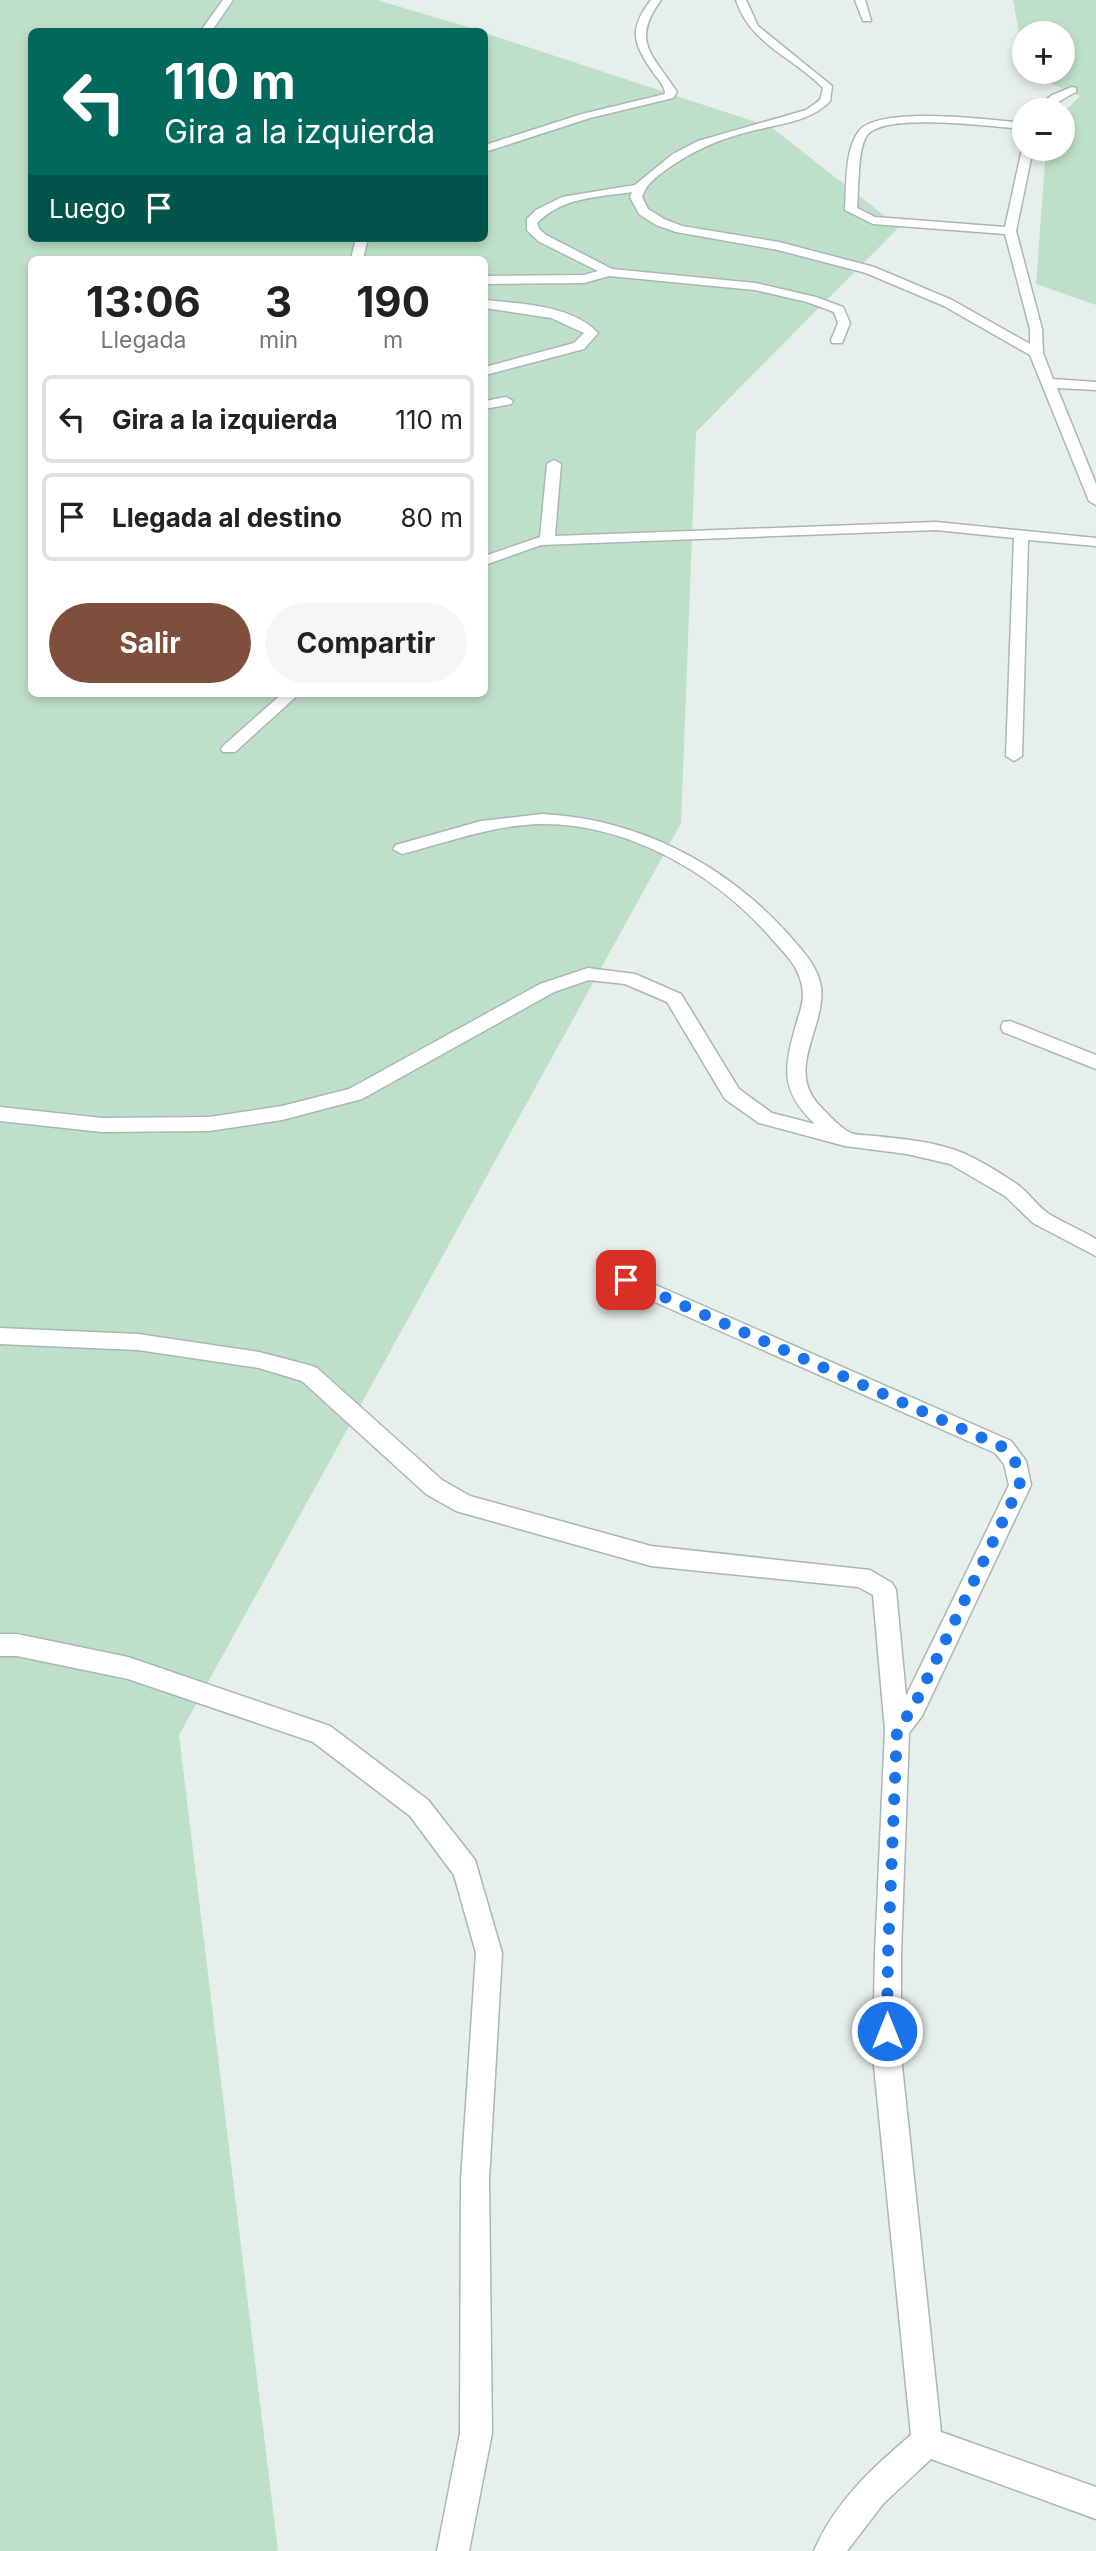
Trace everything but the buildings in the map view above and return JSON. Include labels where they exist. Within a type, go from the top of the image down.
[{"type":"street","points":[[208,28],[228,0]]},
{"type":"street","points":[[488,148],[586,116],[669,96],[672,92],[648,58],[639,34],[640,22],[656,0]]},
{"type":"street","points":[[741,0],[743,14],[764,38],[819,77],[828,88],[825,101],[810,112],[702,143],[677,156],[639,188],[636,197],[643,211],[660,222],[680,229],[779,246],[870,270],[948,303],[1036,353]]},
{"type":"street","points":[[860,0],[867,19]]},
{"type":"street","points":[[1055,98],[1072,90]]},
{"type":"street","points":[[1010,231],[873,220],[851,209],[857,144],[865,130],[900,119],[1012,125]]},
{"type":"street","points":[[1025,161],[1010,231],[1036,330],[1036,353],[1095,497]]},
{"type":"street","points":[[609,272],[542,238],[533,230],[531,222],[538,213],[570,198],[639,188]]},
{"type":"street","points":[[488,280],[584,279],[609,272],[745,283],[816,300],[839,310],[844,323],[837,341]]},
{"type":"street","points":[[488,304],[533,310],[580,323],[592,333],[579,346],[488,370]]},
{"type":"street","points":[[1047,383],[1096,386]]},
{"type":"street","points":[[488,404],[506,401]]},
{"type":"street","points":[[547,540],[554,464]]},
{"type":"street","points":[[488,560],[547,540],[936,526],[1096,542]]},
{"type":"street","points":[[1014,756],[1021,534]]},
{"type":"street","points":[[229,749],[288,697]]},
{"type":"street","points":[[402,849],[497,822],[563,820],[645,841],[697,866],[754,908],[800,960],[812,987],[808,1018],[796,1058],[796,1087],[808,1109],[845,1139]]},
{"type":"street","points":[[0,1114],[102,1125],[209,1124],[282,1113],[355,1094],[547,988],[588,974],[628,978],[674,998],[732,1094],[766,1118],[845,1139],[907,1147],[957,1158],[1012,1191],[1040,1218],[1096,1248]]},
{"type":"street","points":[[1010,1027],[1096,1062]]},
{"type":"street","points":[[626,1280],[1003,1447],[1015,1461],[1020,1485],[913,1708],[897,1730]]},
{"type":"street","points":[[0,1336],[138,1342],[259,1360],[309,1374],[434,1487],[464,1504],[651,1556],[862,1577],[884,1590],[897,1730],[888,1953],[887,2056],[927,2442]]},
{"type":"street","points":[[0,1645],[17,1645],[128,1668],[321,1734],[419,1808],[466,1869],[489,1953],[475,2180],[476,2433],[453,2551]]},
{"type":"street","points":[[927,2442],[1096,2503]]},
{"type":"street","points":[[830,2551],[835,2538],[890,2474],[927,2442]]},
{"type":"green space","points":[[0,0],[377,0],[471,28],[28,28],[28,242],[488,242],[488,34],[771,127],[899,227],[696,432],[681,823],[179,1735],[278,2551],[0,2551]]},
{"type":"green space","points":[[1013,0],[1096,0],[1096,305],[1036,284],[1045,161],[1075,161],[1075,101],[1080,96],[1052,84],[1075,84],[1075,21],[1017,21]]},
{"type":"route","points":[[626,1280],[1003,1447],[1015,1461],[1020,1485],[913,1708],[897,1730],[887,2031]]}]
